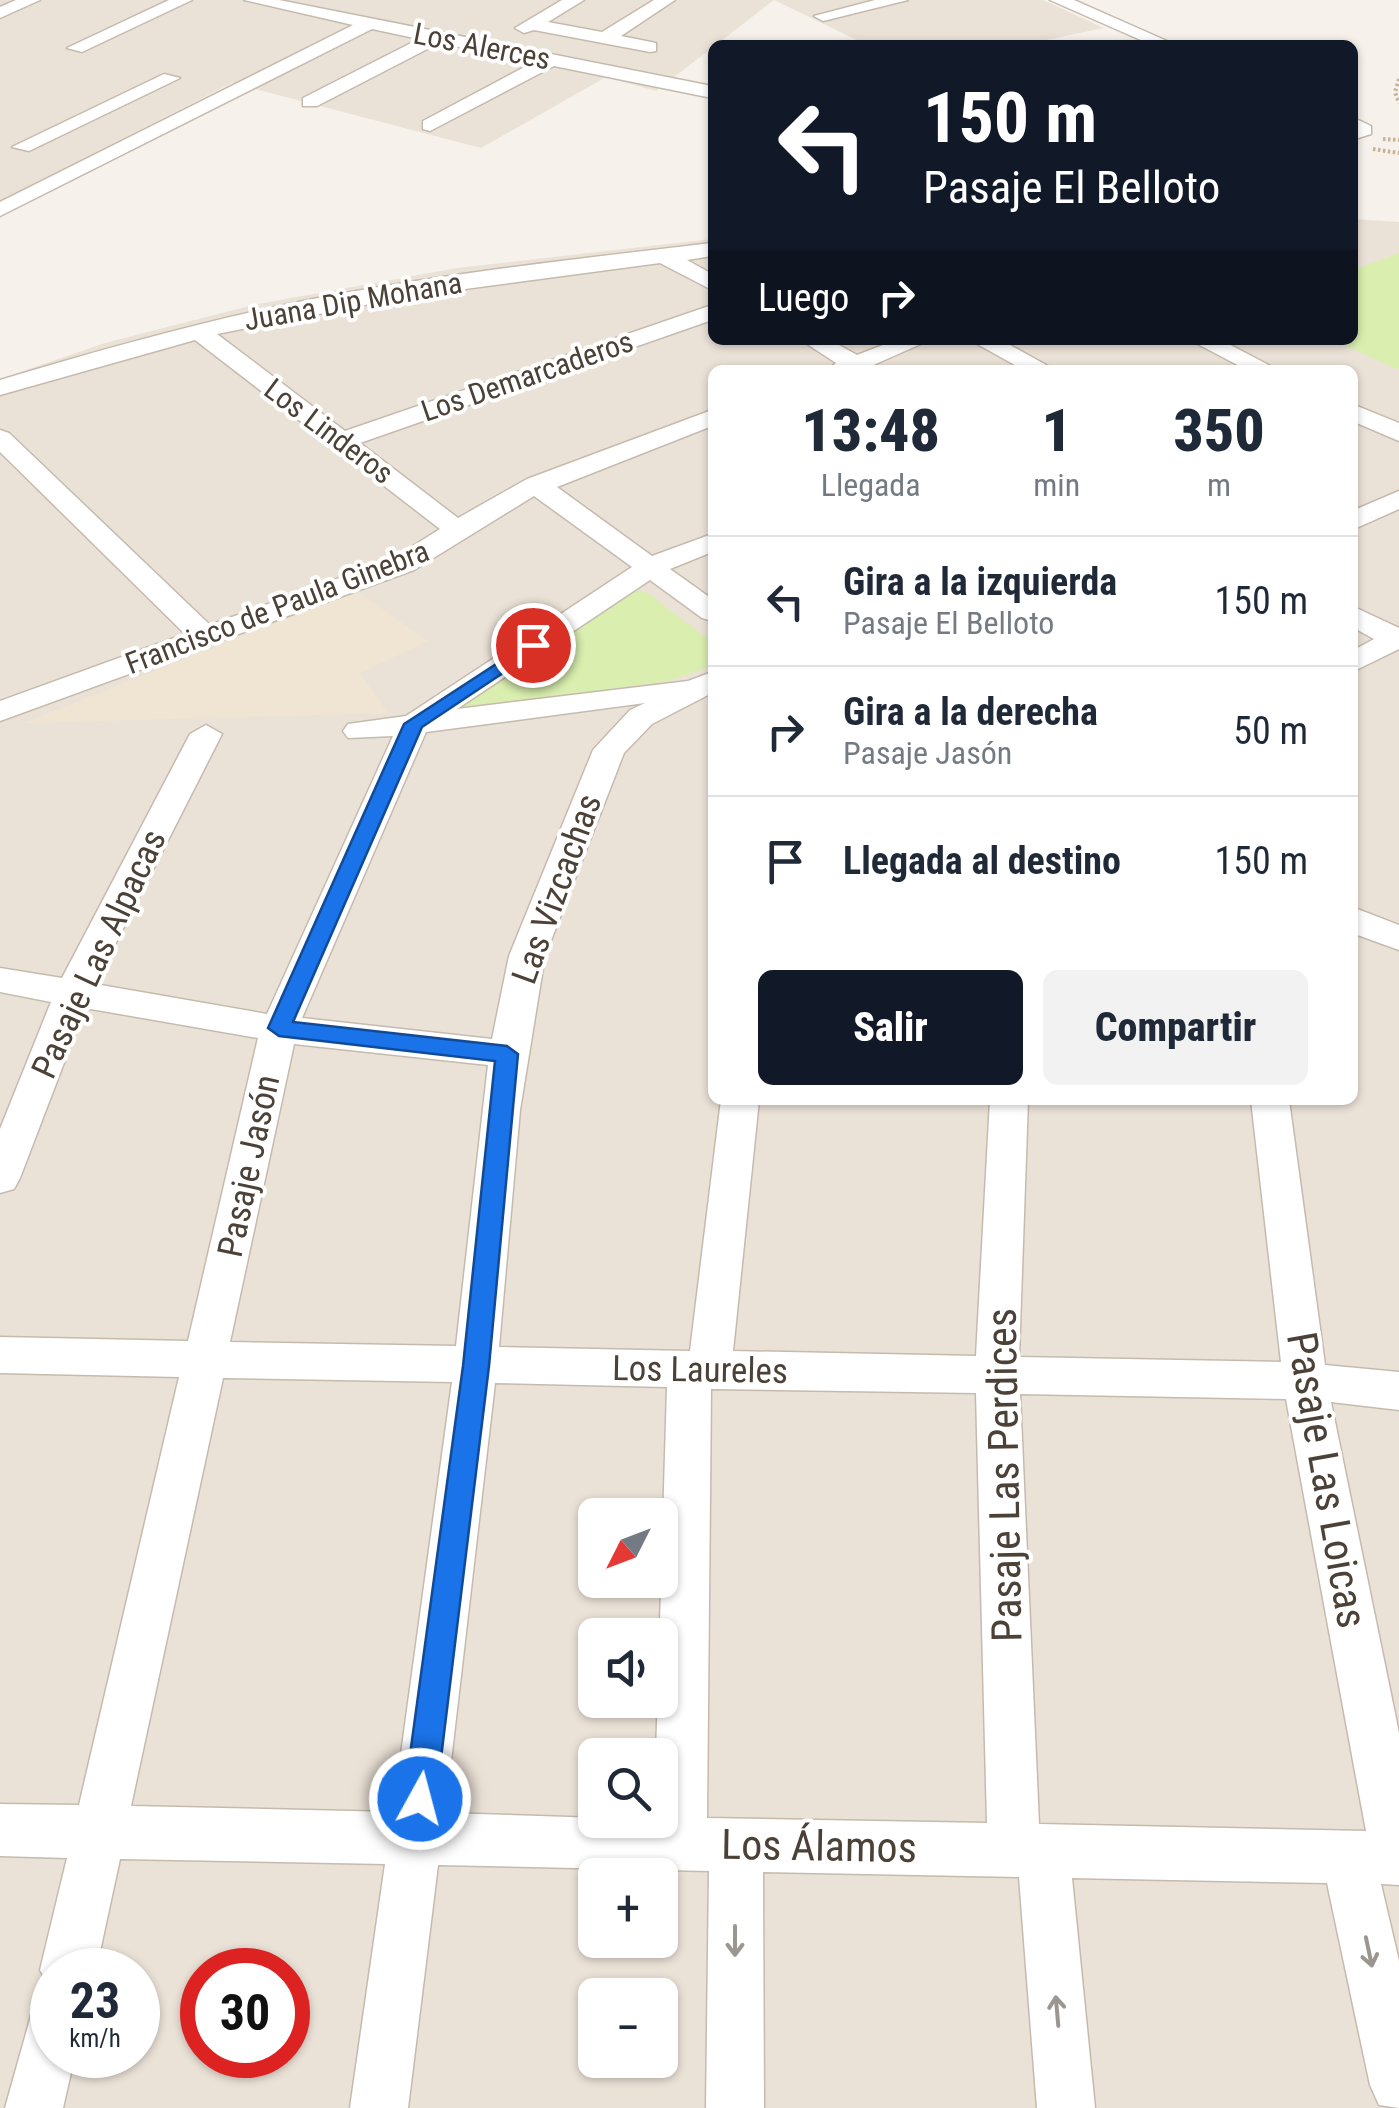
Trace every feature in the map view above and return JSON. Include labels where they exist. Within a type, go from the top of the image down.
[{"type":"street","points":[[0,13],[31,0]]},
{"type":"street","points":[[76,48],[183,0]]},
{"type":"street","name":"Los Alerces","points":[[252,0],[708,91]]},
{"type":"street","points":[[307,11],[332,0]]},
{"type":"street","points":[[487,47],[575,0]]},
{"type":"street","points":[[605,38],[666,0]]},
{"type":"street","points":[[823,16],[899,0]]},
{"type":"street","points":[[1060,0],[1155,40]]},
{"type":"street","points":[[0,210],[369,24]]},
{"type":"street","points":[[530,24],[650,47]]},
{"type":"street","points":[[310,102],[436,38]]},
{"type":"street","points":[[430,125],[552,60]]},
{"type":"street","points":[[22,147],[170,78]]},
{"type":"street","points":[[0,142],[88,164]]},
{"type":"street","name":"Juana Dip Mohana","points":[[0,388],[198,331],[409,288],[708,250]]},
{"type":"street","points":[[664,256],[708,280]]},
{"type":"street","name":"Los Demarcaderos","points":[[342,441],[708,313]]},
{"type":"street","name":"Los Linderos","points":[[198,331],[460,532]]},
{"type":"street","points":[[819,345],[844,365]]},
{"type":"street","points":[[852,365],[905,345]]},
{"type":"street","points":[[992,345],[1032,365]]},
{"type":"street","points":[[1213,345],[1255,365]]},
{"type":"street","points":[[1358,414],[1399,433]]},
{"type":"street","name":"Francisco de Paula Ginebra","points":[[0,712],[404,564],[460,532],[511,496],[708,419]]},
{"type":"street","points":[[0,438],[205,637]]},
{"type":"street","points":[[536,485],[708,609]]},
{"type":"street","points":[[1358,519],[1399,500]]},
{"type":"street","points":[[414,724],[652,566],[708,544]]},
{"type":"street","points":[[1358,618],[1397,638]]},
{"type":"street","points":[[1358,660],[1397,638]]},
{"type":"street","points":[[359,731],[706,688]]},
{"type":"street","name":"Las Vizcachas","points":[[379,2108],[476,1366],[507,1054],[527,956],[609,750],[641,718],[706,688]]},
{"type":"street","name":"Pasaje Jasón","points":[[73,1948],[279,1028],[414,724]]},
{"type":"street","name":"Pasaje Las Alpacas","points":[[0,1178],[74,990],[206,734]]},
{"type":"street","points":[[1359,922],[1399,904]]},
{"type":"street","points":[[1359,922],[1399,938]]},
{"type":"street","points":[[0,980],[279,1028],[507,1054]]},
{"type":"street","points":[[680,1843],[699,1370],[739,1105]]},
{"type":"street","name":"Pasaje Las Perdices","points":[[1009,1105],[998,1375],[1028,1850],[1066,2108]]},
{"type":"street","name":"Pasaje Las Loicas","points":[[1271,1105],[1305,1381],[1382,1857],[1399,2086]]},
{"type":"street","name":"Los Laureles","points":[[0,1355],[1305,1381],[1399,1391]]},
{"type":"street","name":"Los Álamos","points":[[0,1830],[1382,1857]]},
{"type":"street","points":[[735,2108],[736,1844]]},
{"type":"street","points":[[34,2108],[41,2078]]},
{"type":"path","points":[[1399,79],[1395,92],[1399,103]]},
{"type":"shaded area","points":[[0,0],[774,0],[722,40],[708,40],[708,51],[656,91],[606,77],[481,148],[232,83],[0,201]]},
{"type":"shaded area","points":[[774,0],[1043,0],[1104,28],[1046,40],[857,40]]},
{"type":"shaded area","points":[[1358,219],[1399,222],[1399,2108],[0,2108],[0,379],[105,343],[253,305],[457,268],[708,239],[708,345],[1358,345]]},
{"type":"shaded area","points":[[356,591],[428,641],[360,673],[388,713],[24,723]]},
{"type":"green space","points":[[1399,253],[1399,370],[1344,345],[1358,345],[1358,268]]},
{"type":"green space","points":[[632,587],[649,594],[708,639],[708,667],[669,681],[448,711]]},
{"type":"route","points":[[420,1799],[476,1366],[507,1054],[279,1028],[414,724],[533,645]]}]
